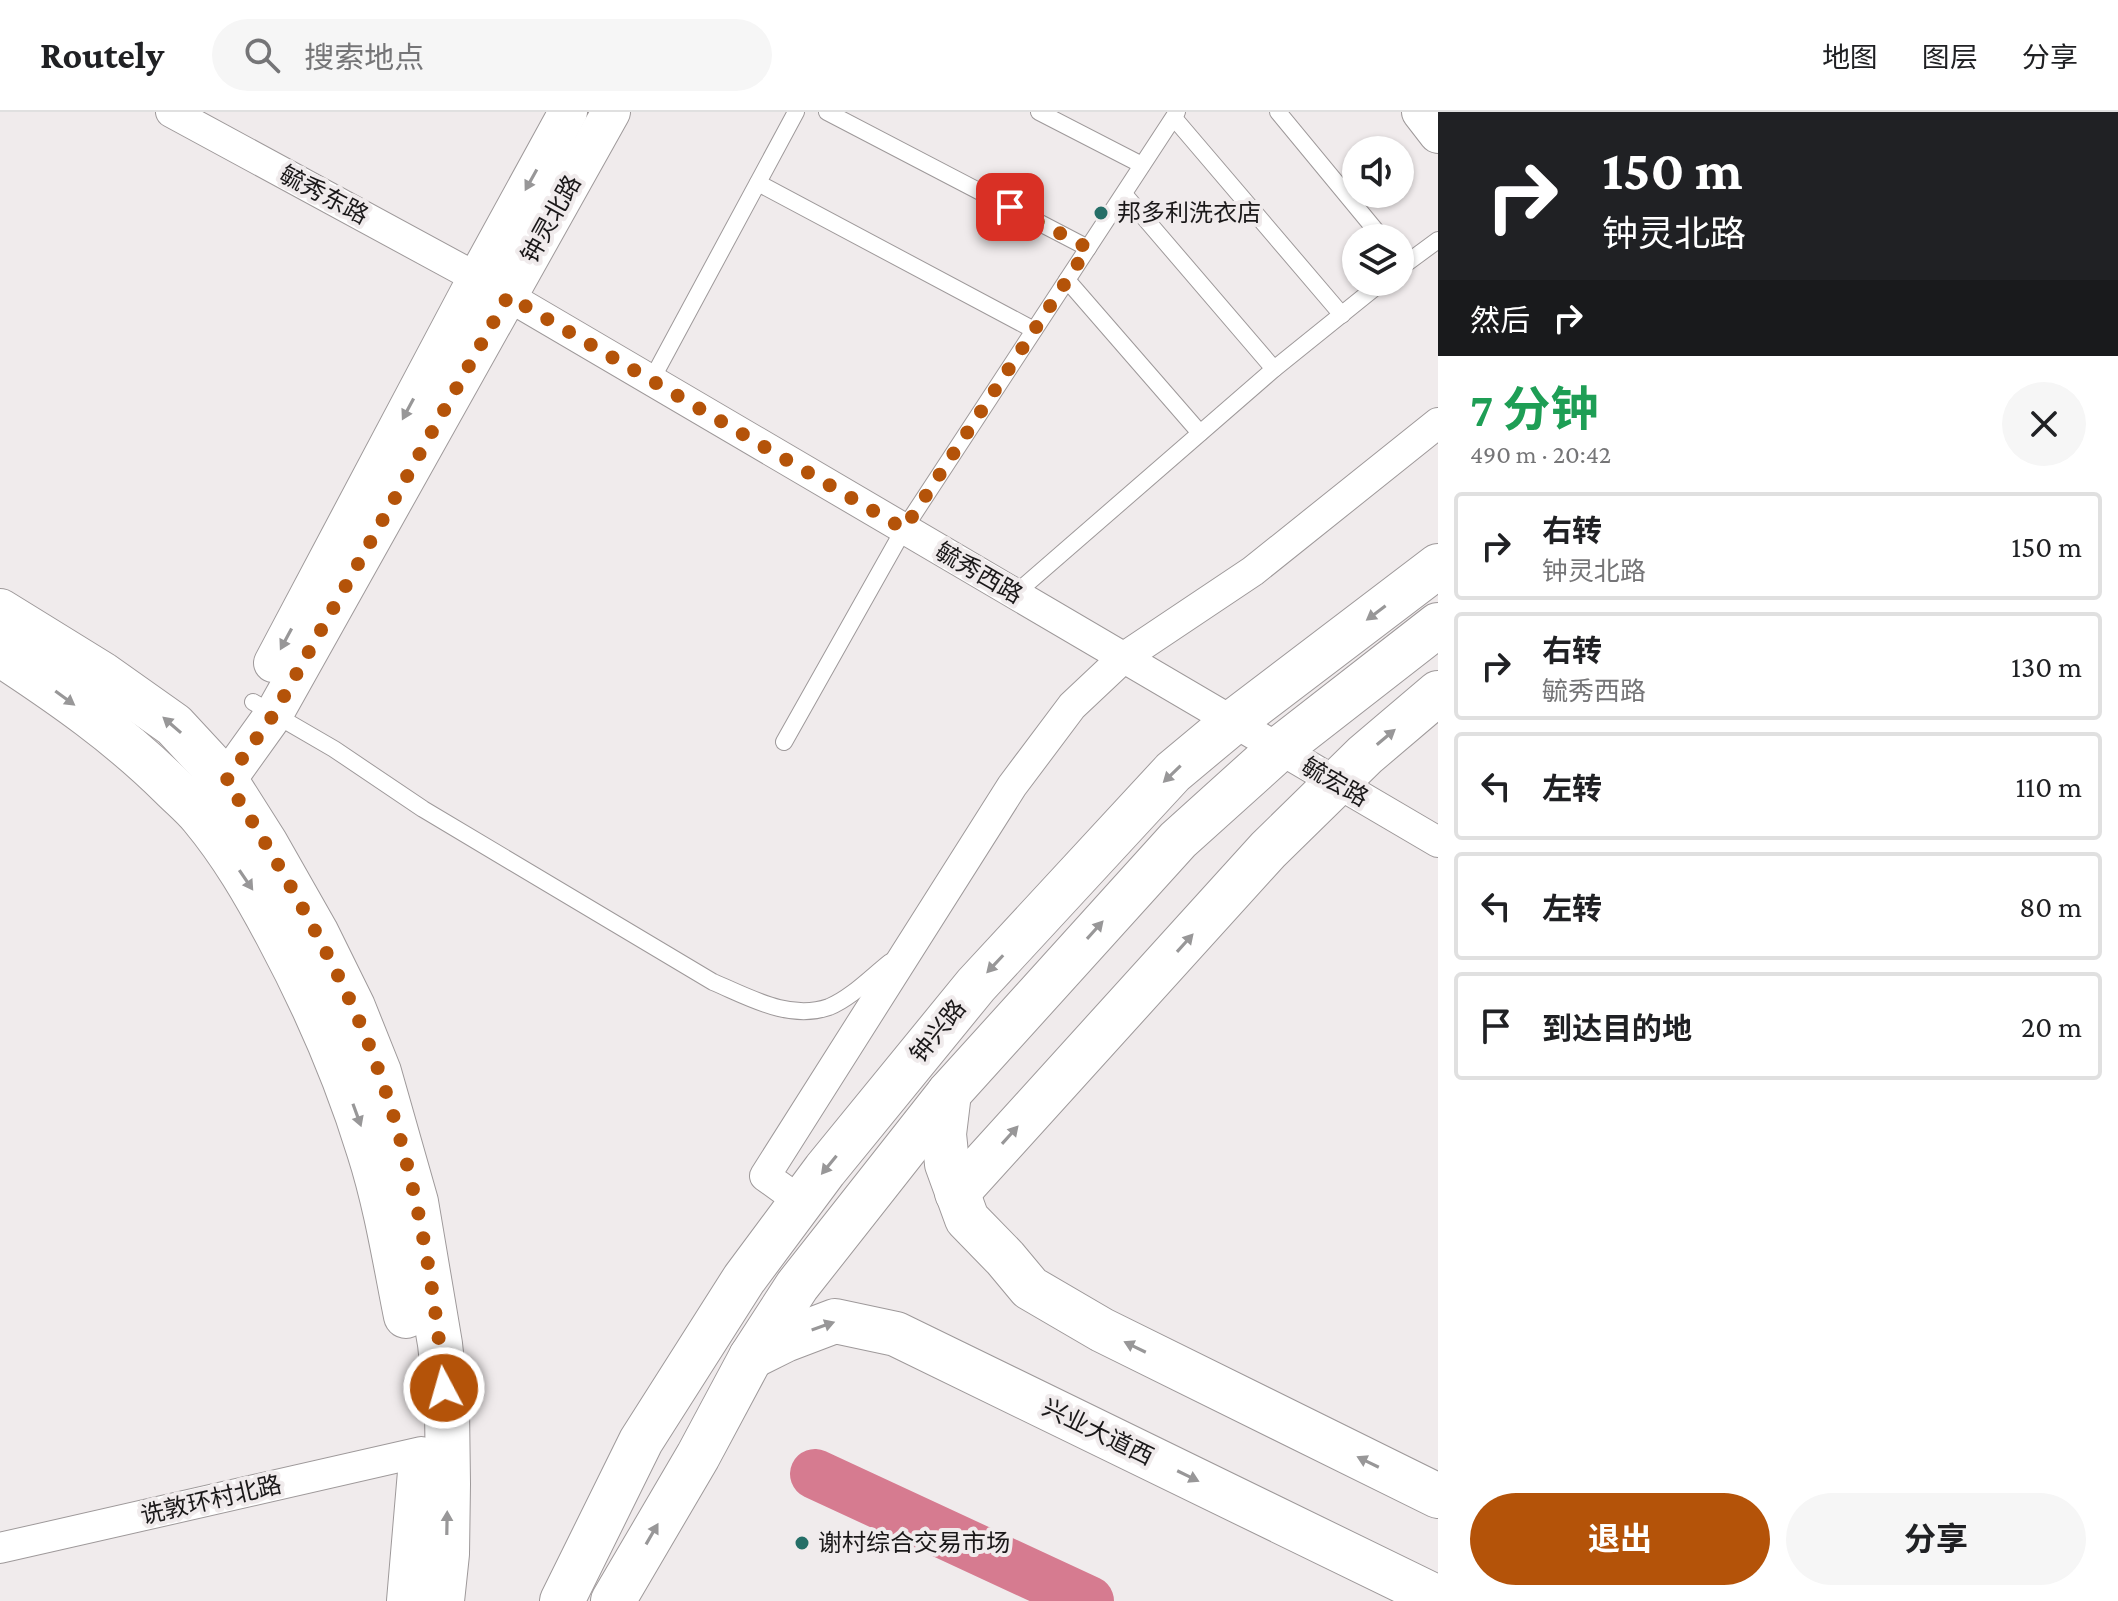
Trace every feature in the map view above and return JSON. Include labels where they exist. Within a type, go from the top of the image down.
[{"type":"main road","name":"钟兴路","points":[[562,1601],[641,1441],[744,1279],[825,1170],[976,985],[1173,772],[1233,722],[1438,566]]},
{"type":"main road","points":[[0,611],[102,674],[174,725],[226,781],[316,932],[353,1007],[379,1072],[416,1202],[440,1344],[447,1409],[447,1554],[442,1601]]},
{"type":"main road","name":"钟兴路","points":[[613,1601],[698,1456],[751,1357],[797,1286],[949,1093],[1178,840],[1279,749],[1438,625]]},
{"type":"main road","points":[[0,654],[116,735],[201,816],[250,885],[296,969],[335,1055],[370,1152],[387,1218],[416,1375],[421,1452],[409,1601]]},
{"type":"main road","points":[[957,1193],[1268,850],[1336,783],[1438,693]]},
{"type":"main road","points":[[949,1093],[944,1134],[947,1164],[967,1219],[1030,1288],[1102,1330],[1438,1496]]},
{"type":"main road","name":"兴业大道西","points":[[751,1357],[835,1321],[896,1334],[1438,1598]]},
{"type":"street","name":"毓秀东路","points":[[171,112],[493,287]]},
{"type":"street","name":"钟灵北路","points":[[493,287],[568,112]]},
{"type":"street","name":"钟灵北路","points":[[201,816],[226,781],[493,287],[611,112]]},
{"type":"street","points":[[1421,112],[1438,134]]},
{"type":"street","name":"毓秀西路","points":[[493,287],[1233,722]]},
{"type":"street","points":[[801,1202],[765,1176],[1021,775],[1072,706],[1123,658],[1253,571],[1438,423]]},
{"type":"street","name":"毓宏路","points":[[1233,722],[1438,842]]},
{"type":"street","name":"诜敦环村北路","points":[[0,1548],[421,1452]]},
{"type":"lane","points":[[651,381],[796,112]]},
{"type":"lane","points":[[827,112],[1088,248]]},
{"type":"lane","points":[[1039,112],[1142,165]]},
{"type":"lane","points":[[1278,112],[1370,224]]},
{"type":"lane","points":[[784,742],[904,529],[1176,115],[1342,315]]},
{"type":"lane","points":[[758,183],[1034,330]]},
{"type":"lane","points":[[1124,194],[1274,369]]},
{"type":"lane","points":[[1414,256],[1438,240]]},
{"type":"lane","points":[[1067,280],[1200,433]]},
{"type":"lane","points":[[1015,594],[1274,369],[1365,296]]},
{"type":"lane","points":[[263,708],[334,749],[423,809],[713,982],[786,1011],[828,1007],[848,996],[913,943]]},
{"type":"waterway","points":[[815,1474],[1089,1601]]},
{"type":"place","name":"邦多利洗衣店","points":[[1101,213]]},
{"type":"place","name":"谢村综合交易市场","points":[[802,1543]]},
{"type":"route","points":[[444,1388],[440,1344],[416,1202],[379,1072],[353,1007],[316,932],[226,781],[274,714],[508,296],[904,529],[1088,248],[1010,207]]}]
